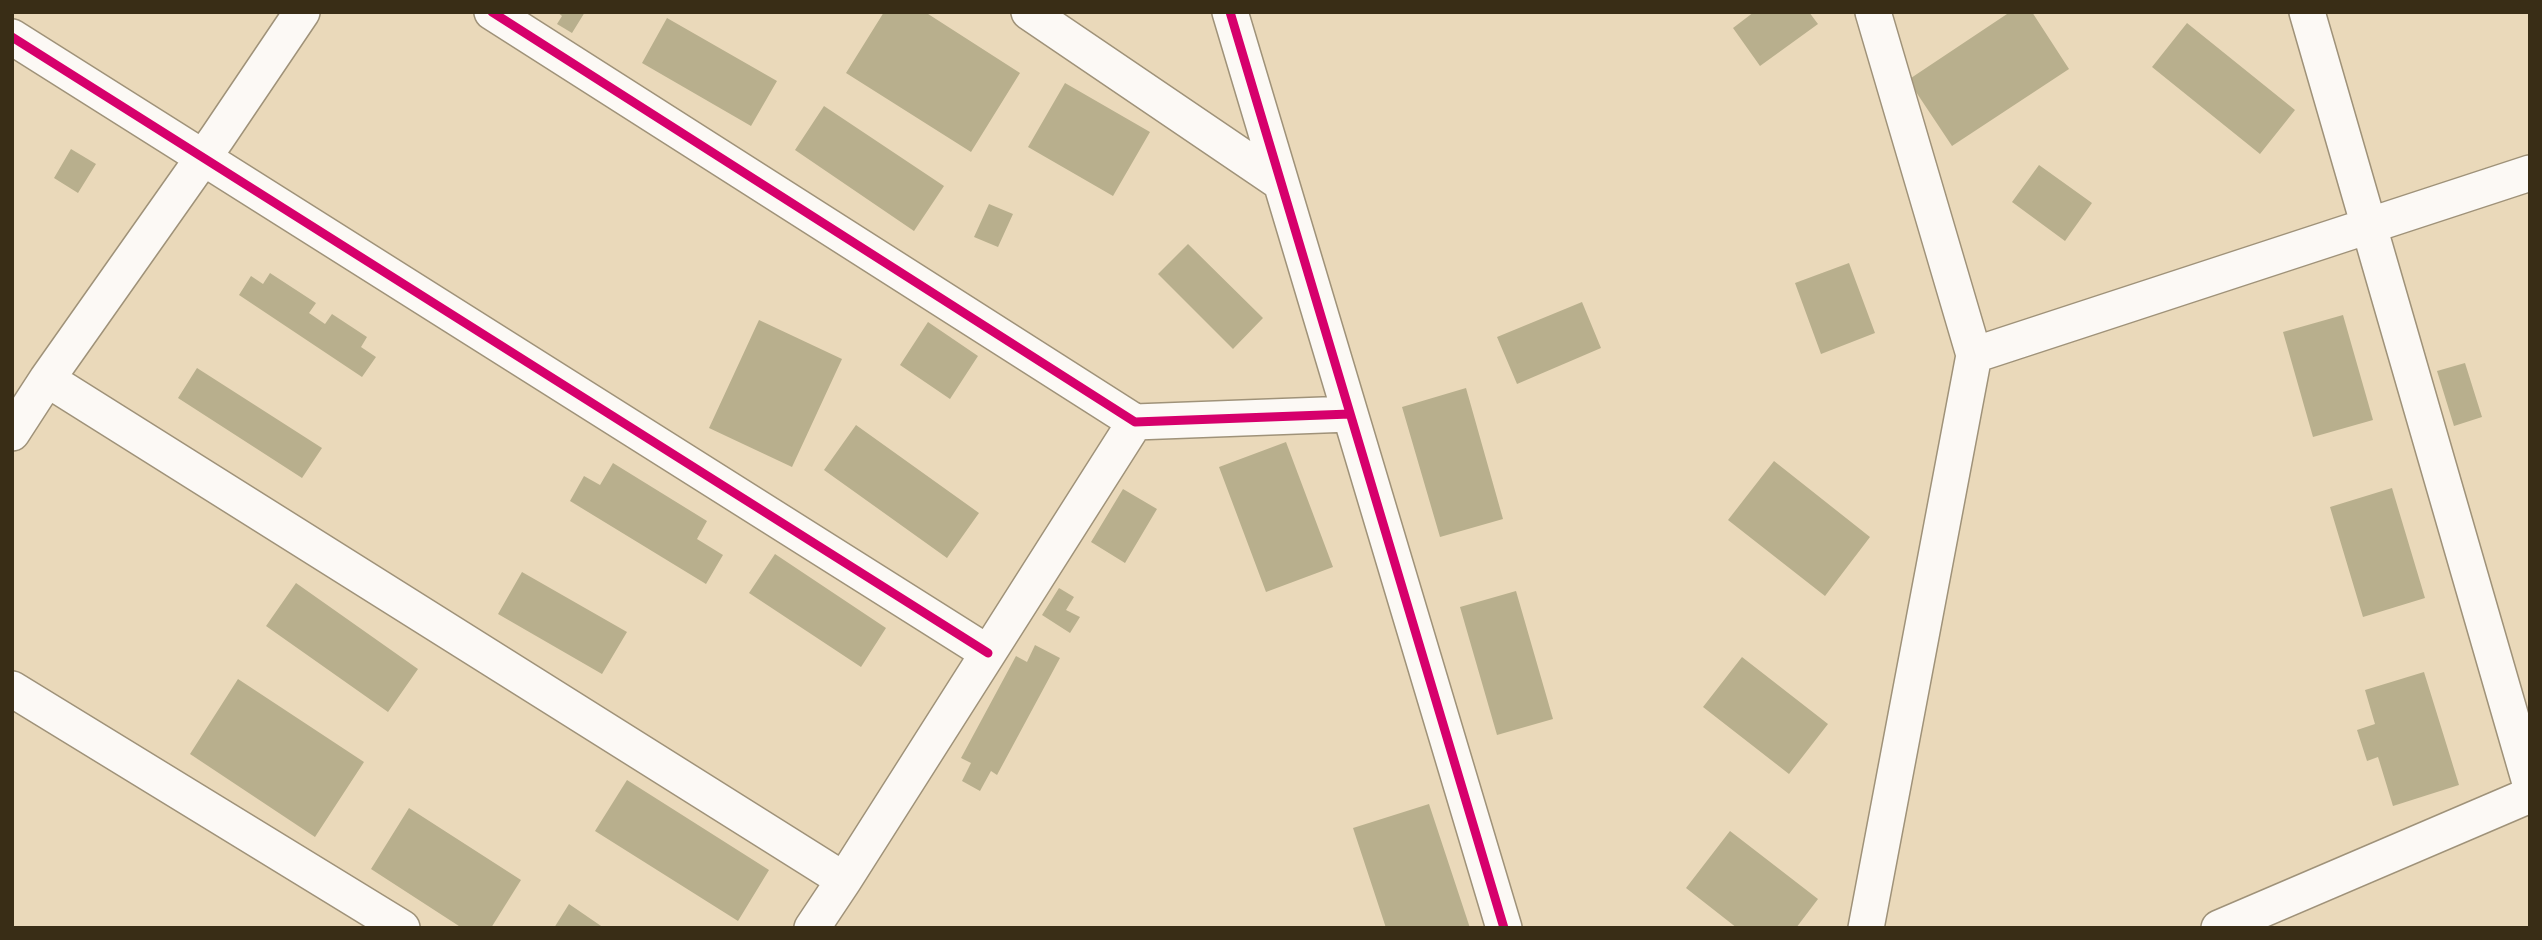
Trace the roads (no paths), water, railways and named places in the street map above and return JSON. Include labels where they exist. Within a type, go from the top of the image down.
[{"type":"street","points":[[12,433],[302,12]]},
{"type":"street","points":[[492,12],[1135,422],[1350,414]]},
{"type":"street","points":[[1028,12],[1281,183]]},
{"type":"street","points":[[1230,12],[1504,928]]},
{"type":"street","points":[[1866,928],[1974,355],[1873,12]]},
{"type":"street","points":[[2307,12],[2530,783]]},
{"type":"street","points":[[12,37],[988,653]]},
{"type":"street","points":[[1974,355],[2530,173]]},
{"type":"street","points":[[47,379],[844,880]]},
{"type":"street","points":[[812,928],[1135,422]]},
{"type":"street","points":[[12,689],[402,928]]},
{"type":"street","points":[[2218,928],[2530,795]]}]
